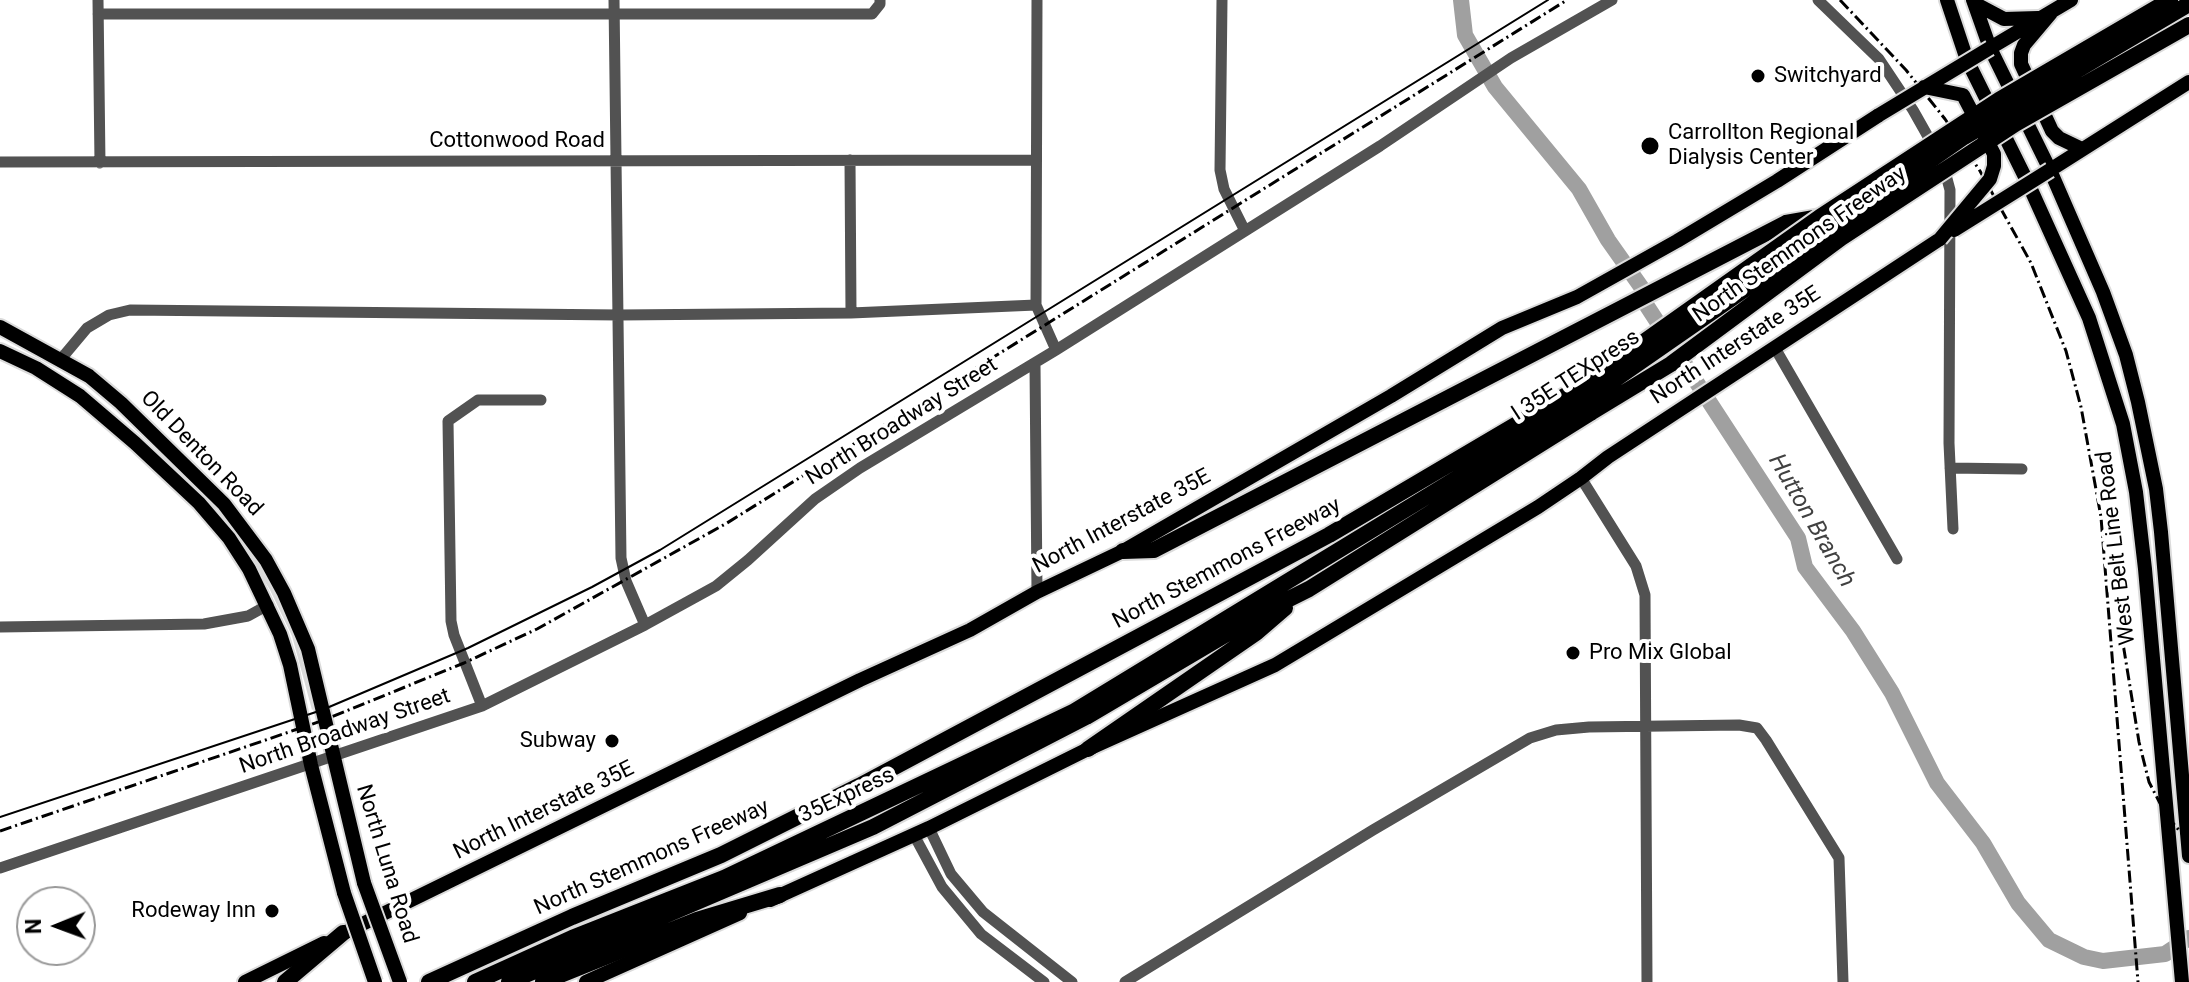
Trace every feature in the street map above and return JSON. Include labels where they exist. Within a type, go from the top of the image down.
[{"type":"highway","name":"North Stemmons Freeway","points":[[509,982],[873,827],[1086,717],[1267,610],[1309,589],[1586,399],[1820,217],[1999,100],[2170,0]]},
{"type":"highway","name":"I 35E TEXpress","points":[[972,761],[1073,712],[1586,399],[1964,137],[2189,4]]},
{"type":"highway","name":"North Stemmons Freeway","points":[[429,982],[572,917],[721,855],[859,786],[1586,399],[1671,364],[1841,238],[2015,124],[2189,25]]},
{"type":"highway","points":[[1123,551],[1154,550],[1786,223],[1820,217]]},
{"type":"highway","points":[[1088,749],[1256,633],[1309,589]]},
{"type":"highway","name":"35Express","points":[[475,982],[572,938],[724,878],[972,761]]},
{"type":"highway","points":[[543,982],[697,920],[780,895]]},
{"type":"highway","points":[[285,982],[343,933]]},
{"type":"main road","name":"West Belt Line Road","points":[[1947,0],[1967,60],[2028,183],[2089,318],[2127,443],[2136,492],[2182,982]]},
{"type":"main road","points":[[2071,0],[2047,15],[2024,45],[2021,64],[2052,131],[2059,138],[2082,149]]},
{"type":"main road","name":"West Belt Line Road","points":[[1974,2],[1990,48],[2050,170],[2120,337],[2147,439],[2164,554],[2189,856]]},
{"type":"main road","points":[[1974,2],[2004,19],[2047,15]]},
{"type":"main road","name":"North Interstate 35E","points":[[245,982],[837,691],[970,630],[1037,592],[1123,551],[1502,328],[1591,290],[1655,253],[1777,181],[1967,60],[2047,15]]},
{"type":"main road","name":"North Interstate 35E","points":[[586,982],[914,835],[1088,749],[1275,665],[1415,583],[1581,478],[1608,457],[1940,239],[2189,82]]},
{"type":"main road","points":[[1924,87],[1963,95],[1994,154],[1990,179],[1940,239]]},
{"type":"main road","name":"Old Denton Road","points":[[0,327],[89,376],[203,481],[243,526],[284,593],[308,649],[332,758]]},
{"type":"main road","name":"Old Denton Road","points":[[0,351],[36,368],[80,396],[199,503],[229,538],[268,605],[290,665],[311,765]]},
{"type":"main road","points":[[2136,492],[2156,489]]},
{"type":"main road","points":[[229,538],[243,526]]},
{"type":"main road","name":"North Luna Road","points":[[332,758],[364,883],[400,982]]},
{"type":"main road","name":"North Luna Road","points":[[311,765],[344,893],[375,982]]},
{"type":"street","points":[[98,0],[100,163]]},
{"type":"street","points":[[98,14],[614,6],[872,14],[880,0]]},
{"type":"street","points":[[1037,0],[1036,305],[1056,350]]},
{"type":"street","points":[[1222,0],[1220,170],[1224,189],[1245,231]]},
{"type":"street","name":"North Broadway Street","points":[[0,868],[482,706],[645,625],[716,586],[815,499],[852,473],[1035,364],[1380,146],[1511,58],[1612,0]]},
{"type":"street","points":[[1818,0],[1879,59],[1913,110],[1945,169],[1950,190],[1950,468],[1953,529]]},
{"type":"street","points":[[614,6],[621,558],[626,581],[645,625]]},
{"type":"street","points":[[850,160],[851,313]]},
{"type":"street","name":"Cottonwood Road","points":[[0,162],[1035,160]]},
{"type":"street","points":[[61,359],[87,328],[109,315],[130,310],[619,315],[851,313],[1036,305]]},
{"type":"street","points":[[1775,348],[1897,559]]},
{"type":"street","points":[[1035,364],[1037,592]]},
{"type":"street","points":[[482,706],[451,621],[448,421],[478,400],[541,400]]},
{"type":"street","points":[[1950,468],[2022,469]]},
{"type":"street","points":[[1581,478],[1636,566],[1645,595],[1647,982]]},
{"type":"street","points":[[0,627],[204,624],[248,616],[268,605]]},
{"type":"street","points":[[1125,982],[1530,738],[1566,729],[1646,725],[1739,725],[1757,728],[1839,858],[1843,982]]},
{"type":"street","points":[[2165,803],[2186,797]]},
{"type":"street","points":[[2165,803],[2187,814]]},
{"type":"street","points":[[929,828],[951,874],[983,912],[1072,982]]},
{"type":"street","points":[[914,835],[942,887],[981,934],[1044,982]]},
{"type":"shaded area","points":[[247,543],[288,617],[309,682],[315,708],[312,710],[292,636],[270,590],[246,552],[244,545]]},
{"type":"waterway","name":"Hutton Branch","points":[[1461,0],[1465,35],[1495,87],[1579,189],[1608,240],[1644,291],[1645,303],[1798,538],[1805,567],[1853,631],[1892,693],[1937,783],[1983,843],[2018,903],[2049,940],[2084,957],[2103,961],[2165,954],[2189,938]]},
{"type":"tram line","points":[[0,817],[322,710],[468,648],[592,587],[660,550],[1548,0]]},
{"type":"railway","points":[[0,831],[324,720],[464,663],[537,629],[727,523],[1567,0]]},
{"type":"railway","points":[[1840,0],[1906,70],[1945,119],[1980,171],[2031,263],[2066,351],[2081,407],[2101,517],[2138,982]]},
{"type":"railway","points":[[2120,625],[2139,742],[2149,782],[2166,815],[2189,842]]},
{"type":"place","name":"Switchyard","points":[[1758,76]]},
{"type":"place","name":"Carrollton Regional Dialysis Center","points":[[1650,146]]},
{"type":"place","name":"Pro Mix Global","points":[[1573,653]]},
{"type":"place","name":"Subway","points":[[612,741]]},
{"type":"place","name":"Rodeway Inn","points":[[272,911]]}]
